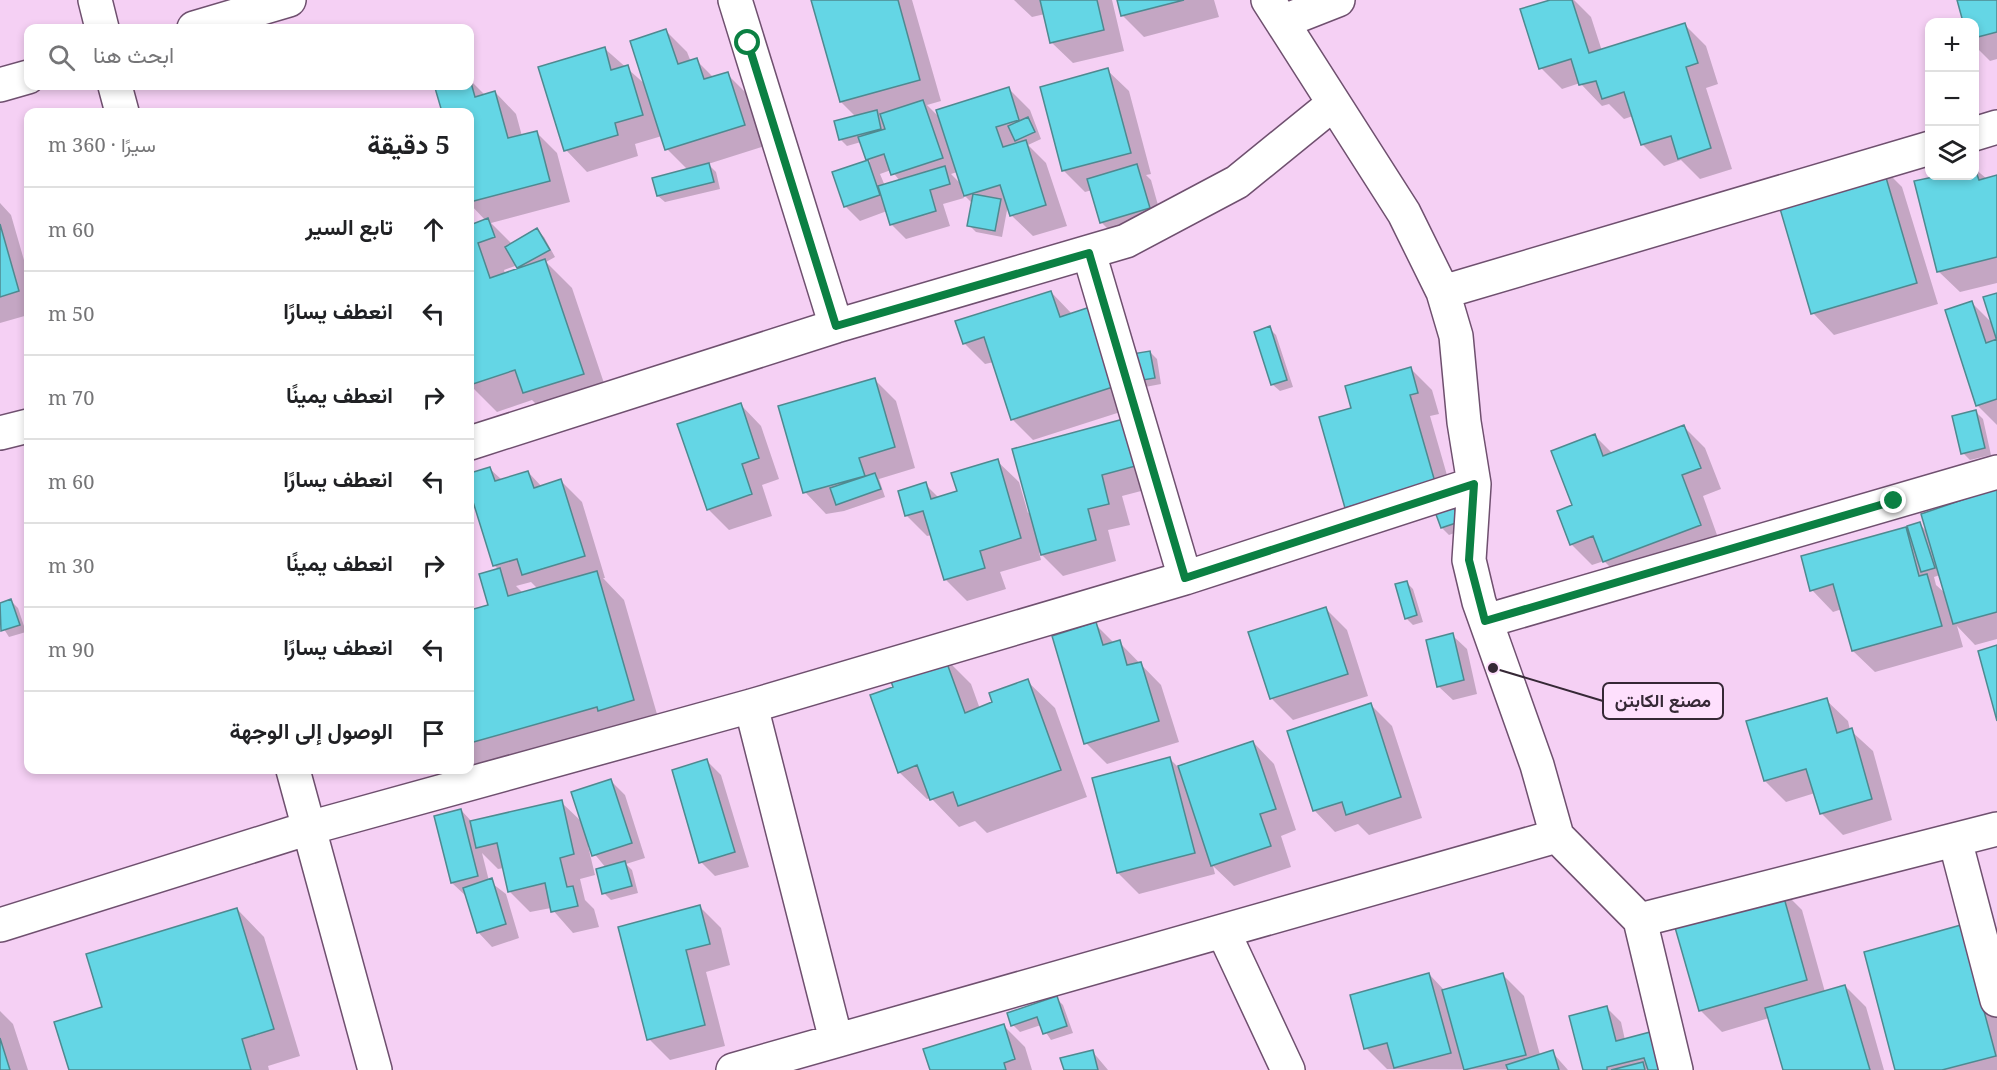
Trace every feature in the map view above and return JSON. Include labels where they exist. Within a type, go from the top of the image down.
[{"type":"street","points":[[95,0],[101,24]]},
{"type":"street","points":[[208,24],[289,0]]},
{"type":"street","points":[[735,0],[836,326]]},
{"type":"street","points":[[1338,0],[1275,11],[1404,213],[1443,292],[1456,336],[1464,422],[1474,484],[1469,560],[1485,621],[1537,765],[1557,836],[1640,920],[1676,1070]]},
{"type":"street","points":[[0,85],[24,78]]},
{"type":"street","points":[[116,90],[121,108]]},
{"type":"street","points":[[474,442],[836,326],[1126,242],[1237,182],[1333,104]]},
{"type":"street","points":[[1979,133],[1997,128]]},
{"type":"street","points":[[1443,292],[1925,149]]},
{"type":"street","points":[[1089,253],[1185,578]]},
{"type":"street","points":[[0,433],[24,427]]},
{"type":"street","points":[[1485,621],[1997,472]]},
{"type":"street","points":[[0,925],[309,828],[751,706],[1185,578],[1474,484]]},
{"type":"street","points":[[751,706],[836,1040]]},
{"type":"street","points":[[293,774],[375,1070]]},
{"type":"street","points":[[1640,920],[1997,829]]},
{"type":"street","points":[[733,1070],[1557,836]]},
{"type":"street","points":[[1955,840],[1997,1000]]},
{"type":"street","points":[[1223,931],[1288,1070]]},
{"type":"building","points":[[811,0],[898,0],[920,80],[840,102]]},
{"type":"building","points":[[1040,0],[1097,0],[1104,30],[1050,43]]},
{"type":"building","points":[[1117,0],[1184,0],[1121,16]]},
{"type":"building","points":[[1550,0],[1572,0],[1589,53],[1685,23],[1698,63],[1686,67],[1711,148],[1678,159],[1671,136],[1641,145],[1624,92],[1602,99],[1596,81],[1579,85],[1571,59],[1539,69],[1520,9]]},
{"type":"building","points":[[1957,0],[1997,0],[1997,32],[1979,37],[1979,18],[1962,18]]},
{"type":"building","points":[[666,29],[678,64],[697,58],[704,79],[728,72],[745,125],[665,150],[630,41]]},
{"type":"building","points":[[605,47],[611,70],[628,65],[643,115],[615,123],[618,135],[564,151],[538,67]]},
{"type":"building","points":[[1108,68],[1131,153],[1062,171],[1040,87]]},
{"type":"building","points":[[1009,87],[1019,120],[996,127],[1003,147],[1026,140],[1046,205],[1010,216],[1000,185],[964,196],[936,110]]},
{"type":"building","points":[[436,90],[473,90],[475,97],[495,91],[508,138],[537,131],[550,181],[474,201],[474,108],[441,108]]},
{"type":"building","points":[[923,100],[943,158],[891,175],[884,154],[866,160],[858,137],[885,129],[880,114]]},
{"type":"building","points":[[877,110],[881,129],[839,140],[834,121]]},
{"type":"building","points":[[1028,117],[1035,132],[1015,141],[1008,126]]},
{"type":"building","points":[[868,160],[880,195],[844,207],[832,172]]},
{"type":"building","points":[[709,163],[714,182],[657,196],[652,178]]},
{"type":"building","points":[[1137,164],[1150,208],[1100,223],[1087,179]]},
{"type":"building","points":[[1882,164],[1917,283],[1811,314],[1776,195]]},
{"type":"building","points":[[945,166],[950,184],[930,190],[936,211],[890,225],[878,186]]},
{"type":"building","points":[[1997,175],[1997,257],[1937,272],[1914,181],[1925,179],[1979,180]]},
{"type":"building","points":[[973,194],[1001,199],[995,231],[967,226]]},
{"type":"building","points":[[488,218],[495,237],[478,243],[490,278],[545,259],[584,374],[523,393],[515,370],[474,384],[474,223]]},
{"type":"building","points":[[0,224],[19,291],[0,297]]},
{"type":"building","points":[[537,228],[550,250],[517,268],[505,247]]},
{"type":"building","points":[[1051,291],[1060,317],[1090,307],[1116,386],[1011,420],[984,337],[963,344],[955,321]]},
{"type":"building","points":[[1997,293],[1997,338],[1996,338],[1983,297]]},
{"type":"building","points":[[1972,301],[1986,343],[1997,339],[1997,399],[1976,406],[1945,310]]},
{"type":"building","points":[[1270,326],[1287,380],[1271,385],[1254,332]]},
{"type":"building","points":[[1150,351],[1155,378],[1137,381],[1132,354]]},
{"type":"building","points":[[1411,367],[1418,393],[1410,395],[1435,482],[1345,508],[1319,417],[1351,408],[1345,386]]},
{"type":"building","points":[[875,378],[895,447],[859,458],[865,476],[803,493],[778,406]]},
{"type":"building","points":[[741,403],[759,458],[742,464],[752,494],[707,510],[677,424]]},
{"type":"building","points":[[1976,410],[1985,448],[1961,454],[1952,416]]},
{"type":"building","points":[[1131,417],[1143,464],[1102,475],[1109,504],[1088,509],[1096,540],[1041,555],[1012,449]]},
{"type":"building","points":[[1684,425],[1701,468],[1682,475],[1701,525],[1603,562],[1593,536],[1570,545],[1557,511],[1572,505],[1551,451],[1595,434],[1603,456]]},
{"type":"building","points":[[998,459],[1021,538],[980,551],[985,568],[944,580],[923,511],[905,516],[898,491],[926,482],[931,499],[957,491],[951,473]]},
{"type":"building","points":[[490,467],[495,481],[528,471],[534,488],[561,479],[585,556],[522,575],[517,559],[493,566],[474,505],[474,472]]},
{"type":"building","points":[[875,473],[881,489],[836,505],[830,488]]},
{"type":"building","points":[[1997,488],[1997,612],[1953,624],[1921,514]]},
{"type":"building","points":[[1452,502],[1459,522],[1441,528],[1434,509]]},
{"type":"building","points":[[1920,522],[1935,568],[1921,572],[1907,526]]},
{"type":"building","points":[[1906,527],[1919,576],[1927,574],[1942,626],[1852,651],[1833,584],[1810,591],[1801,556]]},
{"type":"building","points":[[500,568],[508,596],[597,571],[634,700],[598,711],[597,707],[474,742],[474,609],[488,605],[479,574]]},
{"type":"building","points":[[1407,581],[1417,615],[1405,619],[1395,584]]},
{"type":"building","points":[[11,599],[20,625],[1,631],[0,603]]},
{"type":"building","points":[[1326,607],[1348,674],[1270,699],[1248,632]]},
{"type":"building","points":[[1096,622],[1103,645],[1120,640],[1127,665],[1141,662],[1159,721],[1084,744],[1052,636]]},
{"type":"building","points":[[1453,633],[1464,680],[1437,687],[1426,640]]},
{"type":"building","points":[[1997,645],[1997,721],[1978,651]]},
{"type":"building","points":[[944,655],[965,713],[992,702],[989,693],[1028,679],[1061,770],[958,806],[953,792],[930,800],[917,765],[898,773],[870,695],[893,687],[889,675]]},
{"type":"building","points":[[1827,698],[1837,733],[1852,728],[1872,799],[1820,814],[1806,769],[1764,781],[1746,721]]},
{"type":"building","points":[[1371,703],[1401,797],[1346,815],[1342,802],[1313,811],[1287,731]]},
{"type":"building","points":[[1253,741],[1276,809],[1260,814],[1271,846],[1211,866],[1178,766]]},
{"type":"building","points":[[1170,757],[1195,853],[1117,873],[1092,778]]},
{"type":"building","points":[[707,759],[735,852],[699,863],[672,770]]},
{"type":"building","points":[[611,779],[632,843],[592,856],[571,792]]},
{"type":"building","points":[[562,800],[574,854],[560,858],[567,887],[573,886],[578,906],[551,912],[545,883],[508,892],[497,843],[476,848],[470,821]]},
{"type":"building","points":[[461,809],[478,876],[451,883],[434,816]]},
{"type":"building","points":[[625,861],[632,886],[602,894],[596,869]]},
{"type":"building","points":[[492,878],[506,924],[477,933],[463,888]]},
{"type":"building","points":[[1781,887],[1807,980],[1699,1011],[1674,924]]},
{"type":"building","points":[[700,905],[710,944],[686,950],[705,1025],[647,1040],[618,927]]},
{"type":"building","points":[[237,908],[274,1029],[242,1039],[251,1070],[69,1070],[54,1022],[102,1007],[86,954]]},
{"type":"building","points":[[1961,925],[1996,1056],[1942,1070],[1895,1070],[1864,952]]},
{"type":"building","points":[[1429,973],[1451,1053],[1394,1068],[1387,1043],[1364,1049],[1350,995]]},
{"type":"building","points":[[1503,973],[1526,1055],[1464,1070],[1442,990]]},
{"type":"building","points":[[1845,985],[1870,1070],[1783,1070],[1765,1008]]},
{"type":"building","points":[[1057,996],[1067,1026],[1043,1034],[1037,1017],[1011,1026],[1007,1013]]},
{"type":"building","points":[[1607,1006],[1616,1041],[1654,1031],[1664,1070],[1648,1070],[1644,1058],[1607,1067],[1607,1070],[1583,1070],[1569,1016]]},
{"type":"building","points":[[1004,1024],[1015,1059],[1004,1063],[1006,1070],[930,1070],[923,1049]]},
{"type":"building","points":[[0,1038],[10,1070],[0,1070]]},
{"type":"building","points":[[1093,1050],[1098,1070],[1064,1070],[1060,1058]]},
{"type":"building","points":[[1553,1050],[1559,1070],[1508,1070],[1506,1065]]},
{"type":"building","points":[[1643,1062],[1645,1070],[1611,1070]]},
{"type":"place","name":"مصنع الكابتن","points":[[1493,668]]},
{"type":"route","points":[[748,43],[836,326],[906,308],[1089,253],[1185,578],[1474,484],[1469,560],[1485,621],[1894,501]]}]
